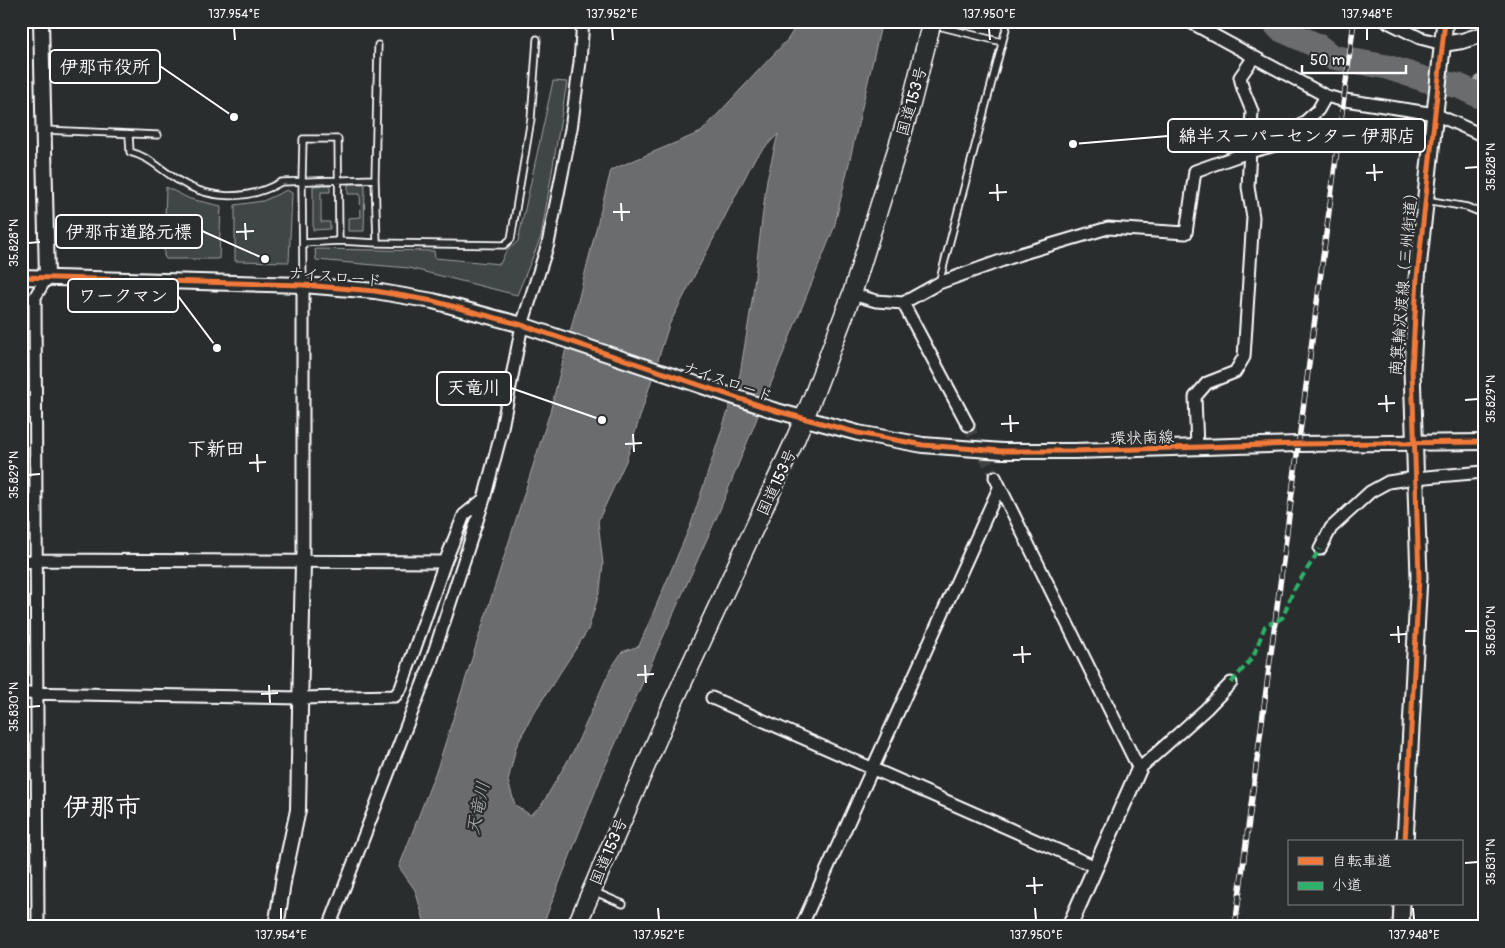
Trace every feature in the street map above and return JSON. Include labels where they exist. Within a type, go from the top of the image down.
[{"type":"highway","name":"国道153号","points":[[576,927],[672,705],[804,418],[852,294],[910,108],[932,23]]},
{"type":"main road","name":"南箕輪沢渡線（三州街道）","points":[[1405,840],[1418,577],[1412,370],[1417,278],[1445,21]]},
{"type":"main road","points":[[1401,927],[1402,906]]},
{"type":"street","points":[[38,927],[35,297],[47,277],[41,21]]},
{"type":"street","points":[[329,927],[430,665],[484,499],[548,244],[571,129],[580,62],[583,21]]},
{"type":"street","points":[[1188,21],[1326,96],[1343,100],[1436,110],[1484,136]]},
{"type":"street","points":[[1386,21],[1442,48],[1484,34]]},
{"type":"street","points":[[1197,447],[1195,397],[1207,383],[1235,372],[1244,357],[1253,217],[1248,187],[1252,111],[1240,77],[1254,57]]},
{"type":"street","points":[[852,294],[876,301],[903,303],[939,283],[1020,254],[1108,228],[1186,233],[1195,171],[1280,144],[1318,110],[1326,96]]},
{"type":"street","name":"ナイスロード","points":[[21,277],[303,285],[375,291],[433,301],[526,327],[773,410],[804,418]]},
{"type":"street","points":[[276,927],[284,876],[298,810],[303,562],[303,285]]},
{"type":"street","points":[[903,303],[968,425]]},
{"type":"street","name":"環状南線","points":[[804,418],[882,438],[964,449],[1074,451],[1414,442],[1484,442]]},
{"type":"street","points":[[1320,549],[1330,528],[1370,492],[1388,482],[1484,472]]},
{"type":"street","points":[[995,477],[1139,769]]},
{"type":"street","points":[[801,927],[1000,488]]},
{"type":"street","points":[[21,694],[301,698],[395,696],[401,688],[445,562],[464,515],[484,499]]},
{"type":"street","points":[[21,562],[36,560],[445,562]]},
{"type":"street","points":[[1069,927],[1139,769],[1206,709],[1231,683]]},
{"type":"street","points":[[712,698],[1096,867]]},
{"type":"lane","points":[[939,283],[1008,21]]},
{"type":"lane","points":[[932,23],[1002,42]]},
{"type":"lane","points":[[304,243],[339,241],[504,245],[511,239],[531,119],[537,39]]},
{"type":"lane","points":[[377,243],[375,179],[378,44]]},
{"type":"lane","points":[[44,130],[158,135]]},
{"type":"lane","points":[[129,135],[130,152],[143,155],[188,186],[209,194],[230,197],[245,196],[271,188],[281,182],[375,179]]},
{"type":"lane","points":[[303,285],[303,139],[338,139],[339,241]]},
{"type":"lane","points":[[1426,200],[1467,207],[1484,214]]},
{"type":"lane","points":[[591,890],[622,904]]},
{"type":"shaded area","points":[[553,81],[567,82],[541,237],[517,295],[409,268],[316,260],[315,249],[434,251],[435,258],[500,264],[505,253],[518,241]]},
{"type":"shaded area","points":[[348,184],[365,184],[364,231],[348,231],[348,218],[361,217],[360,194],[348,194]]},
{"type":"shaded area","points":[[330,185],[330,192],[321,192],[321,222],[330,222],[330,229],[313,230],[313,186]]},
{"type":"shaded area","points":[[166,187],[190,199],[221,206],[219,259],[166,259],[164,256]]},
{"type":"shaded area","points":[[287,190],[292,193],[289,262],[235,261],[235,205],[263,201]]},
{"type":"water","points":[[799,21],[882,21],[834,228],[719,512],[605,767],[542,927],[426,927],[415,890],[399,867],[438,766],[550,412],[611,170],[701,132],[788,39]],"holes":[[[778,134],[767,179],[752,301],[740,374],[691,524],[639,646],[622,652],[610,670],[574,750],[541,806],[530,815],[515,805],[508,781],[516,747],[533,714],[588,630],[600,590],[603,564],[598,521],[626,461],[669,325],[755,158]]]},
{"type":"waterway","points":[[1273,21],[1280,29],[1318,46],[1332,57],[1387,67],[1427,80],[1459,86],[1484,98]]},
{"type":"waterway","points":[[1465,89],[1484,73]]},
{"type":"tunnel","points":[[968,425],[995,477]]},
{"type":"railway","points":[[1235,927],[1354,21]]},
{"type":"marked path","points":[[1277,621],[1283,617],[1293,591],[1320,549]]},
{"type":"marked path","points":[[1231,683],[1253,657],[1265,626],[1273,622]]},
{"type":"cycle path","points":[[1405,840],[1419,577],[1412,370],[1417,278],[1445,21]]},
{"type":"cycle path","points":[[21,277],[303,285],[375,291],[433,301],[522,325],[773,410],[858,433],[923,445],[1002,451],[1074,451],[1298,444],[1484,442]]},
{"type":"place","name":"伊那市役所","points":[[234,117]]},
{"type":"place","name":"綿半スーパーセンター 伊那店","points":[[1073,144]]},
{"type":"place","name":"伊那市道路元標","points":[[265,259]]},
{"type":"place","name":"ワークマン","points":[[217,348]]},
{"type":"place","name":"天竜川","points":[[602,420]]},
{"type":"district","name":"下新田","points":[[216,448]]},
{"type":"district","name":"伊那市","points":[[102,807]]}]
